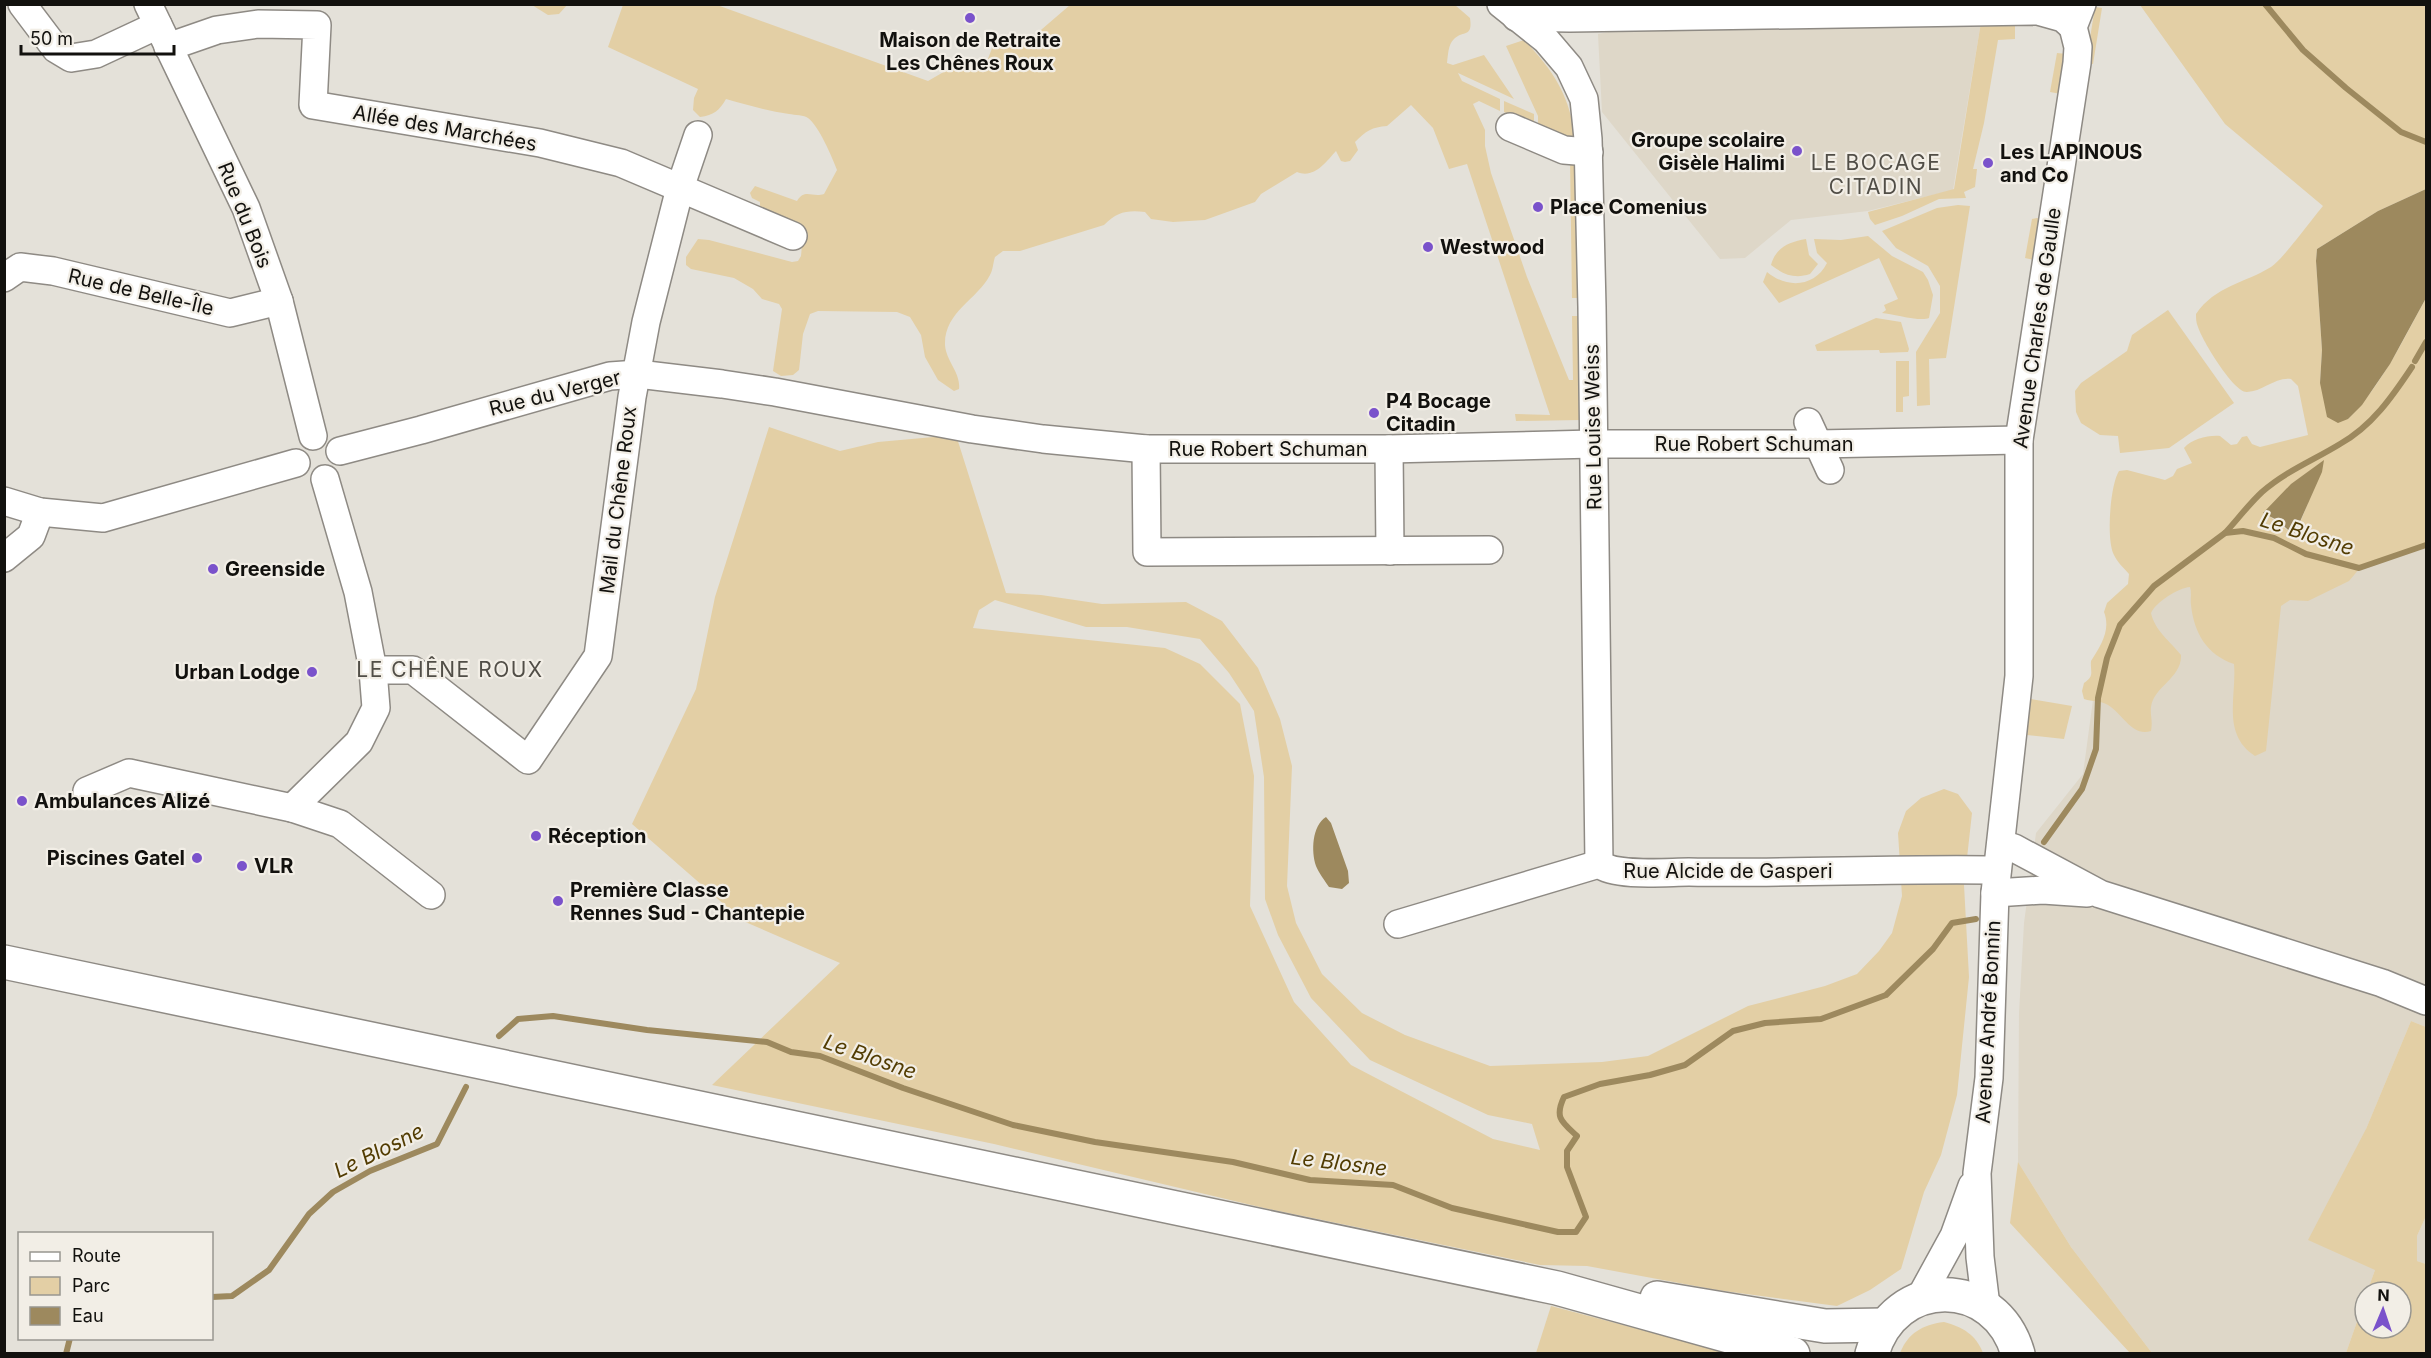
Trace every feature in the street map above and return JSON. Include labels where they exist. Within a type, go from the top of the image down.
[{"type":"main road","points":[[4,962],[1557,1287],[1793,1353]]},
{"type":"main road","points":[[1557,1287],[1680,1301],[1825,1326],[1878,1339],[1900,1309],[1920,1298],[1937,1294],[1954,1295],[1986,1306],[2011,1334],[2019,1353]]},
{"type":"street","points":[[21,4],[56,49],[71,58],[96,54],[158,26]]},
{"type":"street","points":[[1509,11],[2038,11],[2063,18],[2078,16]]},
{"type":"street","name":"Rue Louise Weiss","points":[[1509,11],[1546,40],[1569,67],[1584,99],[1589,152],[1599,864]]},
{"type":"street","name":"Avenue Charles de Gaulle","points":[[1996,882],[2020,655],[2019,440],[2077,63],[2078,16]]},
{"type":"street","name":"Allée des Marchées","points":[[158,26],[217,30],[258,24],[317,25],[313,105],[540,143],[621,162],[793,236]]},
{"type":"street","name":"Rue du Bois","points":[[158,26],[246,208],[279,301],[313,436]]},
{"type":"street","points":[[1510,127],[1564,150],[1589,152]]},
{"type":"street","name":"Mail du Chêne Roux","points":[[373,670],[413,670],[528,760],[598,656],[632,397],[646,322],[680,188],[698,135]]},
{"type":"street","name":"Rue de Belle-Île","points":[[4,278],[20,267],[53,272],[230,313],[279,301]]},
{"type":"street","name":"Rue du Verger","points":[[340,450],[421,430],[610,376],[638,374],[775,392]]},
{"type":"street","name":"Rue Robert Schuman","points":[[775,392],[972,429],[1043,439],[1146,449],[1389,449],[1593,444],[1813,433],[2019,440]]},
{"type":"street","points":[[1813,433],[1830,470]]},
{"type":"street","points":[[313,436],[328,437],[340,450],[341,461],[338,469],[332,476],[325,479],[313,480],[306,477],[296,463],[299,445],[313,436]]},
{"type":"street","points":[[1146,449],[1147,552],[1488,550]]},
{"type":"street","points":[[1389,449],[1390,551]]},
{"type":"street","points":[[4,501],[40,512],[103,519],[296,463]]},
{"type":"street","points":[[292,808],[359,742],[376,708],[373,670],[358,592],[325,479]]},
{"type":"street","points":[[4,558],[32,536],[40,512]]},
{"type":"street","points":[[87,791],[129,773],[292,808],[340,824],[431,895]]},
{"type":"street","points":[[2001,844],[2014,848],[2100,894],[2382,983],[2427,1001]]},
{"type":"street","name":"Rue Alcide de Gasperi","points":[[1398,924],[1599,864],[1605,869],[1618,871],[1770,873],[1996,882],[2043,890],[2100,894]]},
{"type":"street","name":"Avenue André Bonnin","points":[[1986,1306],[1980,1257],[1977,1173],[1989,1078],[1996,882]]},
{"type":"street","name":"Avenue André Bonnin","points":[[1920,1298],[1954,1236],[1977,1173]]},
{"type":"shaded area","name":"Groupe scolaire Gisèle Halimi","points":[[1981,22],[1953,190],[1868,211],[1791,220],[1745,258],[1720,259],[1602,112],[1598,34],[1618,30]]},
{"type":"shaded area","points":[[2426,545],[2426,1027],[2411,1021],[2366,1129],[2375,1270],[2371,1280],[2353,1280],[2353,1333],[2346,1353],[2152,1353],[2071,1247],[2018,1162],[2019,1013],[2024,923],[2036,833],[2083,774],[2097,670],[2188,548],[2359,568]]},
{"type":"shaded area","points":[[2426,1216],[2426,1264],[2417,1261],[2417,1236]]},
{"type":"green space","points":[[532,5],[567,5],[559,14],[548,15]]},
{"type":"green space","points":[[623,5],[717,5],[928,81],[954,66],[984,69],[996,38],[1020,48],[1070,5],[1455,5],[1470,18],[1471,24],[1469,31],[1452,41],[1447,63],[1453,65],[1484,55],[1514,99],[1458,73],[1462,81],[1500,99],[1500,111],[1479,101],[1473,104],[1485,130],[1485,146],[1491,173],[1527,277],[1569,380],[1573,380],[1572,316],[1580,316],[1580,420],[1516,421],[1515,414],[1550,415],[1467,164],[1449,169],[1433,128],[1411,105],[1387,126],[1377,127],[1359,138],[1355,142],[1358,150],[1350,161],[1341,161],[1336,151],[1314,171],[1303,174],[1297,172],[1261,194],[1255,202],[1205,220],[1173,222],[1151,219],[1145,212],[1133,211],[1113,217],[1104,225],[1020,251],[1003,251],[995,257],[991,273],[984,284],[955,315],[946,334],[946,351],[958,378],[959,389],[954,391],[938,380],[925,357],[921,335],[910,317],[897,312],[818,311],[810,314],[803,334],[799,370],[793,375],[781,376],[773,371],[782,309],[779,304],[762,299],[753,289],[734,278],[691,269],[686,265],[686,257],[698,239],[792,262],[798,261],[801,256],[803,234],[760,211],[760,202],[752,198],[750,193],[755,186],[797,201],[806,194],[824,194],[837,170],[832,158],[812,122],[804,116],[765,110],[726,99],[716,112],[700,117],[693,110],[694,98],[698,89],[608,47]]},
{"type":"green space","points":[[2140,5],[2426,5],[2426,189],[2378,211],[2317,249],[2316,261],[2322,350],[2320,383],[2348,419],[2382,377],[2426,298],[2426,545],[2360,568],[2349,581],[2308,601],[2290,600],[2281,606],[2266,751],[2255,756],[2244,747],[2234,726],[2234,664],[2216,655],[2203,642],[2195,625],[2190,587],[2168,596],[2151,613],[2159,631],[2181,655],[2177,670],[2153,700],[2151,731],[2144,732],[2133,728],[2108,705],[2084,699],[2082,691],[2084,683],[2091,676],[2091,661],[2106,631],[2104,612],[2107,603],[2128,584],[2129,574],[2115,558],[2110,538],[2111,500],[2119,471],[2127,470],[2165,480],[2173,476],[2177,469],[2192,463],[2184,448],[2200,438],[2220,436],[2231,445],[2237,444],[2242,437],[2247,436],[2252,444],[2260,447],[2308,435],[2298,386],[2291,379],[2274,382],[2258,390],[2247,392],[2241,390],[2219,365],[2197,324],[2196,314],[2212,297],[2271,267],[2323,206],[2225,124]],"holes":[[[2308,503],[2294,535],[2264,512]]]},
{"type":"green space","points":[[2095,7],[2102,8],[2093,64],[2086,63]]},
{"type":"green space","points":[[2015,21],[2015,39],[1998,40],[1984,123],[1973,169],[1977,169],[1975,187],[1964,192],[1966,198],[1939,199],[1902,216],[1875,225],[1868,212],[1954,189],[1981,22]]},
{"type":"green space","points":[[1524,40],[1544,63],[1559,86],[1570,111],[1575,141],[1538,128],[1538,116],[1506,46]]},
{"type":"green space","points":[[2057,53],[2067,54],[2061,94],[2050,92]]},
{"type":"green space","points":[[1504,101],[1534,114],[1534,127],[1504,112]]},
{"type":"green space","points":[[1570,158],[1576,158],[1580,298],[1572,298]]},
{"type":"green space","points":[[1970,206],[1946,358],[1929,359],[1930,405],[1917,406],[1916,352],[1940,313],[1940,286],[1928,266],[1896,248],[1882,231],[1937,208]]},
{"type":"green space","points":[[2032,219],[2040,219],[2034,260],[2025,258]]},
{"type":"green space","points":[[1868,236],[1892,256],[1923,272],[1933,295],[1929,318],[1882,313],[1886,310],[1884,305],[1898,299],[1879,258],[1779,303],[1763,282],[1767,272],[1792,283],[1808,281],[1815,277],[1827,263],[1817,253],[1814,239],[1841,240]]},
{"type":"green space","points":[[1806,239],[1809,255],[1818,264],[1810,274],[1790,275],[1771,265],[1776,254],[1784,246]]},
{"type":"green space","points":[[2168,310],[2234,403],[2169,448],[2120,453],[2118,436],[2100,435],[2081,423],[2076,412],[2075,391],[2081,383],[2127,351],[2132,335]]},
{"type":"green space","points":[[1876,318],[1901,322],[1908,352],[1817,351],[1815,345]]},
{"type":"green space","points":[[1896,361],[1909,361],[1909,396],[1903,397],[1903,412],[1896,412]]},
{"type":"green space","points":[[769,427],[840,451],[878,442],[956,435],[1006,593],[1041,595],[1102,604],[1186,602],[1222,621],[1258,668],[1280,719],[1292,766],[1287,886],[1296,923],[1322,974],[1362,1013],[1405,1035],[1490,1066],[1602,1062],[1648,1056],[1748,1006],[1825,986],[1857,974],[1892,933],[1902,896],[1898,833],[1906,811],[1921,798],[1944,789],[1958,794],[1972,813],[1964,885],[1969,977],[1957,1095],[1941,1155],[1924,1192],[1901,1269],[1870,1290],[1837,1306],[1717,1290],[1587,1266],[1540,1265],[1264,1208],[994,1144],[712,1085],[840,963],[743,921],[632,824],[696,689],[715,597]],"holes":[[[995,600],[1086,627],[1127,627],[1200,639],[1229,673],[1254,711],[1264,777],[1265,899],[1278,935],[1311,998],[1370,1060],[1488,1115],[1532,1124],[1540,1150],[1493,1139],[1351,1065],[1294,1002],[1250,906],[1254,776],[1240,704],[1200,664],[1165,648],[973,628],[979,610]]]},
{"type":"green space","points":[[2031,699],[2072,706],[2064,739],[2027,735]]},
{"type":"green space","points":[[2411,1021],[2426,1027],[2426,1216],[2417,1236],[2417,1261],[2426,1264],[2426,1353],[2346,1353],[2353,1333],[2353,1340],[2413,1340],[2413,1280],[2371,1280],[2375,1270],[2308,1240],[2366,1129]]},
{"type":"green space","points":[[2018,1162],[2071,1247],[2152,1353],[2130,1353],[2010,1223]]},
{"type":"green space","points":[[1551,1306],[1729,1353],[1536,1353]]},
{"type":"green space","points":[[1944,1322],[1968,1333],[1977,1341],[1983,1353],[1900,1353],[1907,1340],[1917,1331],[1929,1325]]},
{"type":"water","points":[[2426,189],[2426,298],[2390,364],[2362,405],[2348,419],[2338,423],[2327,417],[2320,383],[2322,350],[2317,249],[2378,211]]},
{"type":"water","points":[[2324,460],[2322,472],[2294,535],[2277,520],[2263,513],[2291,484]]},
{"type":"water","points":[[1326,817],[1331,823],[1348,871],[1349,883],[1342,889],[1329,887],[1314,860],[1315,833],[1321,821]]},
{"type":"waterway","points":[[2265,4],[2303,50],[2346,88],[2401,132],[2426,142]]},
{"type":"waterway","points":[[2415,361],[2426,342]]},
{"type":"waterway","points":[[2225,533],[2252,502],[2271,485],[2362,429],[2389,400],[2412,367]]},
{"type":"waterway","name":"Le Blosne","points":[[2044,842],[2082,789],[2096,749],[2098,698],[2107,658],[2120,625],[2154,586],[2225,533],[2243,531],[2274,538],[2306,554],[2359,568],[2426,545]]},
{"type":"waterway","name":"Le Blosne","points":[[499,1036],[518,1019],[553,1016],[647,1030],[767,1042],[791,1052],[820,1056],[903,1088],[1013,1125],[1095,1142],[1233,1162],[1310,1180],[1393,1185],[1452,1208],[1558,1232],[1576,1232],[1586,1217],[1567,1167],[1567,1151],[1577,1136],[1561,1119],[1560,1110],[1564,1097],[1600,1084],[1650,1075],[1685,1065],[1733,1031],[1765,1023],[1821,1019],[1886,995],[1933,949],[1952,923],[1976,919]]},
{"type":"waterway","name":"Le Blosne","points":[[213,1297],[232,1296],[269,1270],[309,1214],[333,1192],[370,1171],[437,1144],[466,1087]]},
{"type":"waterway","name":"Le Blosne","points":[[66,1354],[70,1340]]},
{"type":"place","name":"Maison de Retraite Les Chênes Roux","points":[[970,18]]},
{"type":"place","name":"Groupe scolaire Gisèle Halimi","points":[[1797,151]]},
{"type":"place","name":"Les LAPINOUS and Co","points":[[1988,163]]},
{"type":"place","name":"Place Comenius","points":[[1538,207]]},
{"type":"place","name":"Westwood","points":[[1428,247]]},
{"type":"place","name":"P4 Bocage Citadin","points":[[1374,413]]},
{"type":"place","name":"Greenside","points":[[213,569]]},
{"type":"place","name":"Urban Lodge","points":[[312,672]]},
{"type":"place","name":"Ambulances Alizé","points":[[22,801]]},
{"type":"place","name":"Réception","points":[[536,836]]},
{"type":"place","name":"Piscines Gatel","points":[[197,858]]},
{"type":"place","name":"VLR","points":[[242,866]]},
{"type":"place","name":"Première Classe Rennes Sud - Chantepie","points":[[558,901]]},
{"type":"district","name":"LE BOCAGE CITADIN","points":[[1876,175]]},
{"type":"district","name":"LE CHÊNE ROUX","points":[[450,670]]}]
